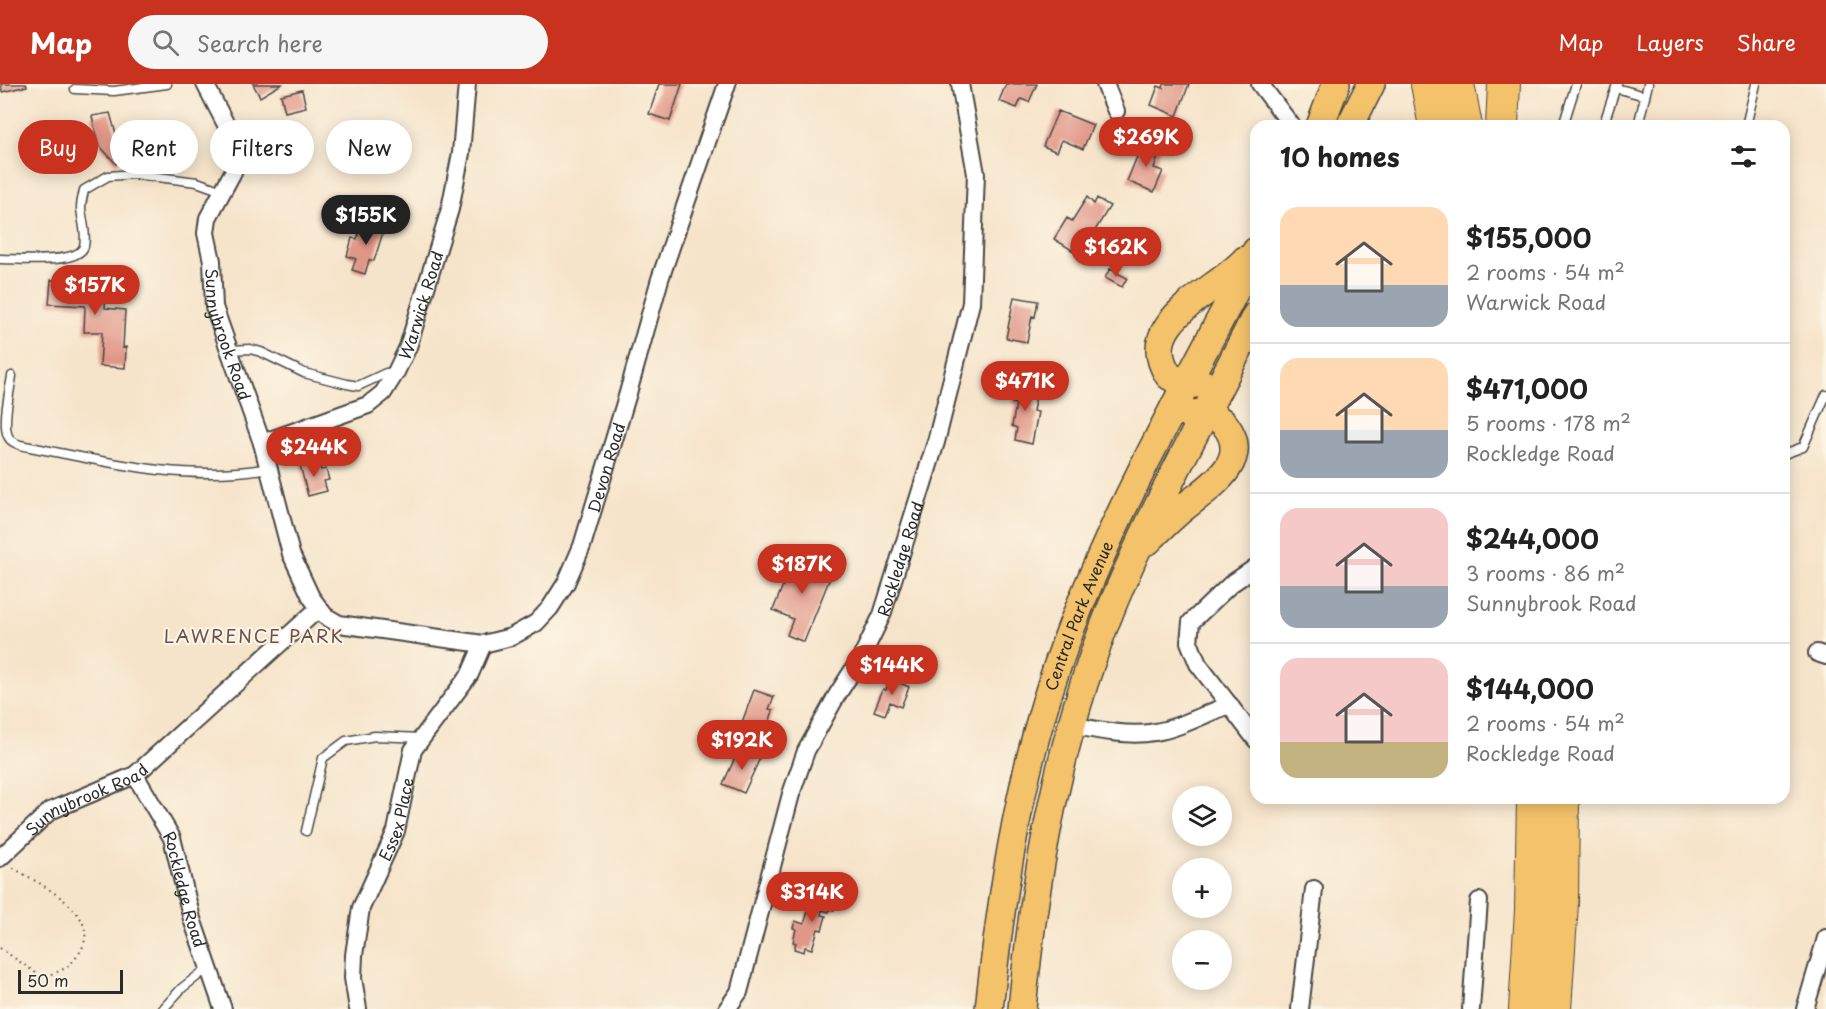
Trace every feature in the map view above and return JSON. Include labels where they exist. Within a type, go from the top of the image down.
[{"type":"highway","points":[[1427,84],[1434,120]]},
{"type":"highway","points":[[1458,84],[1465,120]]},
{"type":"highway","points":[[1502,120],[1504,84]]},
{"type":"highway","points":[[1525,1009],[1532,910],[1533,804]]},
{"type":"highway","points":[[1555,1009],[1562,903],[1563,804]]},
{"type":"main road","points":[[1322,120],[1336,84]]},
{"type":"main road","points":[[1353,120],[1371,84]]},
{"type":"main road","points":[[1227,372],[1208,383],[1187,384],[1169,376],[1162,363],[1160,349],[1164,331],[1170,322],[1231,274],[1250,256]]},
{"type":"main road","name":"Central Park Avenue","points":[[989,1009],[1009,852],[1023,784],[1043,709],[1068,635],[1131,493],[1250,262]]},
{"type":"main road","name":"Central Park Avenue","points":[[1022,1009],[1031,924],[1053,798],[1071,725],[1097,645],[1134,554],[1250,327]]},
{"type":"main road","points":[[1134,554],[1167,522],[1218,479],[1230,466],[1234,452],[1232,437],[1223,422],[1206,414],[1187,414],[1168,421]]},
{"type":"street","name":"Sunnybrook Road","points":[[1,857],[50,811],[135,774],[319,608],[311,597],[291,554],[262,443],[214,307],[212,261],[206,233],[208,218],[233,172],[238,155],[235,142],[205,84]]},
{"type":"street","name":"Warwick Road","points":[[262,443],[368,405],[383,393],[396,372],[408,347],[450,209],[461,153],[468,84]]},
{"type":"street","name":"Devon Road","points":[[319,608],[325,616],[339,624],[483,644],[511,637],[536,624],[550,608],[566,583],[582,546],[660,279],[727,84]]},
{"type":"street","name":"Rockledge Road","points":[[727,1009],[740,992],[791,794],[806,751],[862,656],[882,615],[936,442],[971,303],[976,174],[960,84]]},
{"type":"street","points":[[1105,84],[1116,111]]},
{"type":"street","points":[[1260,84],[1287,120]]},
{"type":"street","points":[[1250,571],[1231,584],[1191,622],[1189,642],[1198,664],[1250,728]]},
{"type":"street","name":"Essex Place","points":[[358,1009],[352,978],[361,908],[396,831],[413,750],[470,674],[483,644]]},
{"type":"street","points":[[1071,725],[1113,732],[1154,732],[1180,725],[1230,705]]},
{"type":"street","name":"Rockledge Road","points":[[135,774],[172,838],[192,919],[223,1009]]},
{"type":"street","points":[[1300,1009],[1314,889]]},
{"type":"street","points":[[1471,1009],[1479,901]]},
{"type":"street","points":[[1826,938],[1807,1002],[1826,999]]},
{"type":"lane","points":[[75,89],[114,91],[167,84]]},
{"type":"lane","points":[[1565,120],[1576,84]]},
{"type":"lane","points":[[1639,120],[1647,84]]},
{"type":"lane","points":[[1747,120],[1756,84]]},
{"type":"lane","points":[[1605,120],[1616,86],[1645,96]]},
{"type":"lane","points":[[0,259],[55,260],[78,254],[84,248],[81,207],[84,190],[108,176],[134,174],[198,182],[222,191]]},
{"type":"lane","points":[[229,350],[250,349],[261,352],[304,373],[358,386],[386,373],[396,372]]},
{"type":"lane","points":[[12,376],[6,423],[8,436],[20,445],[129,466],[187,474],[240,473],[268,468]]},
{"type":"lane","points":[[1790,452],[1803,447],[1826,395]]},
{"type":"lane","points":[[306,831],[323,758],[346,741],[375,736],[422,738]]},
{"type":"lane","points":[[163,1009],[182,988],[208,968]]},
{"type":"path","points":[[0,948],[40,976],[48,975],[71,965],[81,951],[85,936],[83,924],[71,906],[12,867],[1,857]]},
{"type":"building","points":[[1,84],[26,84],[27,86],[2,92]]},
{"type":"building","points":[[253,84],[282,84],[260,97]]},
{"type":"building","points":[[659,84],[682,84],[670,121],[649,114]]},
{"type":"building","points":[[1006,84],[1037,84],[1029,102],[1021,99],[1017,108],[999,101]]},
{"type":"building","points":[[1164,84],[1189,84],[1177,116],[1151,105],[1158,86],[1163,88]]},
{"type":"building","points":[[302,90],[306,107],[285,112],[281,95]]},
{"type":"building","points":[[1058,111],[1093,125],[1083,149],[1062,140],[1057,152],[1043,146]]},
{"type":"building","points":[[110,113],[112,120],[110,120],[110,157],[98,144],[98,120],[93,120],[92,116]]},
{"type":"building","points":[[1143,142],[1161,149],[1154,168],[1163,171],[1154,192],[1127,181]]},
{"type":"building","points":[[1087,197],[1094,204],[1097,198],[1110,206],[1080,255],[1054,239],[1067,218],[1072,221]]},
{"type":"building","points":[[371,219],[386,223],[374,261],[369,260],[365,274],[352,270],[356,259],[347,256],[352,238],[357,239],[360,230],[367,232]]},
{"type":"building","points":[[1110,269],[1127,278],[1122,287],[1105,278]]},
{"type":"building","points":[[51,280],[107,283],[105,308],[125,310],[123,348],[126,347],[125,368],[100,366],[102,332],[84,332],[85,306],[49,304]]},
{"type":"building","points":[[1014,297],[1038,301],[1035,317],[1032,316],[1027,342],[1006,338]]},
{"type":"building","points":[[1016,382],[1038,386],[1033,411],[1038,412],[1032,444],[1015,440],[1017,428],[1012,426],[1016,404],[1012,403]]},
{"type":"building","points":[[318,460],[321,470],[326,469],[329,480],[324,481],[327,491],[308,496],[300,465]]},
{"type":"building","points":[[796,553],[826,565],[822,575],[830,578],[804,642],[787,635],[793,619],[773,610]]},
{"type":"building","points":[[890,679],[909,687],[901,707],[890,702],[885,715],[874,711]]},
{"type":"building","points":[[754,690],[774,697],[769,709],[773,710],[764,742],[738,733]]},
{"type":"building","points":[[739,749],[760,758],[744,793],[723,784]]},
{"type":"building","points":[[817,893],[834,898],[832,902],[836,903],[834,910],[830,909],[829,912],[822,910],[821,915],[826,916],[822,930],[818,929],[812,949],[805,947],[804,952],[794,949],[795,921],[804,924],[808,911],[813,912]]},
{"type":"district","name":"LAWRENCE PARK","points":[[254,635]]}]
